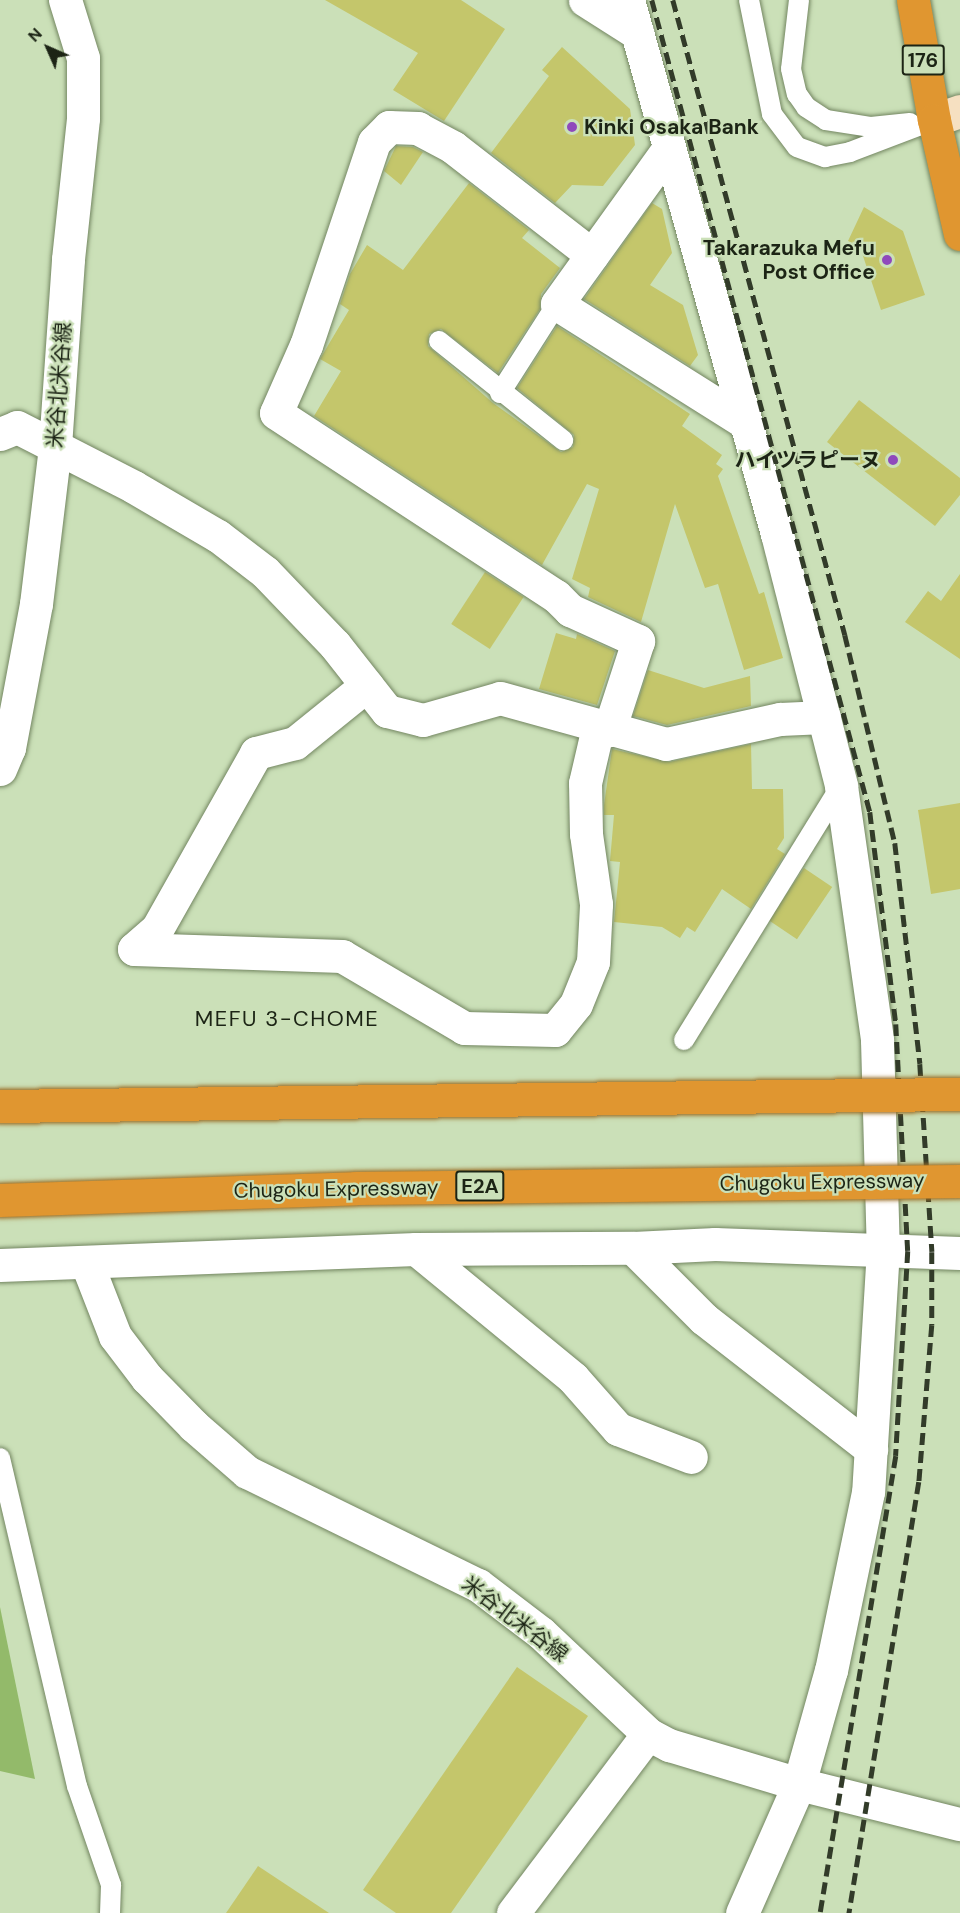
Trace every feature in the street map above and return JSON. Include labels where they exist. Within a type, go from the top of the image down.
[{"type":"highway","name":"176","points":[[913,0],[947,115],[960,234]]},
{"type":"highway","points":[[0,1106],[960,1094]]},
{"type":"highway","name":"Chugoku Expressway","points":[[0,1200],[356,1188],[960,1181]]},
{"type":"street","name":"米谷北米谷線","points":[[0,769],[9,748],[36,604],[55,446],[68,259],[83,118],[83,58],[65,0]]},
{"type":"street","points":[[585,0],[637,33]]},
{"type":"street","points":[[628,0],[746,423],[841,786],[877,1040],[883,1249],[868,1492],[831,1670],[799,1784],[742,1913]]},
{"type":"street","points":[[367,685],[296,743],[256,753],[157,929],[134,949],[342,956],[464,1028],[555,1030],[576,1004],[593,962],[596,904],[585,783],[603,728],[638,641],[570,610],[556,596],[276,413],[306,345],[374,142],[389,127],[418,128],[453,147],[592,255]]},
{"type":"street","points":[[669,148],[557,304],[746,423]]},
{"type":"street","points":[[0,434],[17,427],[134,487],[218,536],[246,557],[336,645],[387,711],[423,720],[500,698],[666,744],[780,719],[824,717]]},
{"type":"street","points":[[0,1265],[87,1264],[416,1249],[633,1248],[715,1244],[960,1253]]},
{"type":"street","points":[[633,1248],[704,1319],[871,1449]]},
{"type":"street","points":[[416,1249],[573,1378],[618,1429],[691,1457]]},
{"type":"street","name":"米谷北米谷線","points":[[87,1264],[116,1336],[147,1378],[194,1426],[247,1472],[478,1585],[541,1633],[648,1734],[669,1745],[799,1784],[960,1824]]},
{"type":"street","points":[[513,1913],[648,1734]]},
{"type":"lane","points":[[749,0],[772,114],[797,147],[825,157],[850,152],[947,115]]},
{"type":"lane","points":[[799,0],[791,69],[797,94],[814,115],[871,127],[947,115]]},
{"type":"lane","points":[[500,393],[557,304]]},
{"type":"lane","points":[[439,341],[500,393],[564,440]]},
{"type":"lane","points":[[684,1040],[841,786]]},
{"type":"lane","points":[[0,1458],[77,1786],[111,1885],[111,1913]]},
{"type":"green space","points":[[0,1607],[35,1779],[0,1771]]},
{"type":"building","points":[[325,0],[461,0],[505,29],[444,121],[393,90],[418,53]]},
{"type":"building","name":"Kinki Osaka Bank","points":[[562,47],[630,109],[635,145],[603,186],[572,185],[555,203],[491,153],[549,76],[542,70]]},
{"type":"building","points":[[396,146],[413,147],[423,152],[401,185],[384,171]]},
{"type":"building","points":[[469,183],[529,230],[522,238],[560,268],[541,294],[540,309],[498,373],[441,329],[429,334],[428,346],[493,403],[561,452],[573,447],[574,435],[517,388],[557,326],[690,414],[682,426],[722,455],[716,464],[723,469],[718,476],[759,594],[764,592],[783,658],[744,670],[718,584],[705,588],[675,504],[641,622],[588,597],[590,588],[572,579],[599,489],[587,484],[542,565],[314,416],[341,371],[320,359],[349,310],[340,304],[350,274],[367,245],[403,270]]},
{"type":"building","points":[[652,203],[662,209],[672,253],[650,285],[683,305],[698,355],[690,366],[584,299]]},
{"type":"building","points":[[864,207],[903,231],[925,295],[881,310],[860,247],[848,241]]},
{"type":"building","name":"ハイツラピーヌ","points":[[859,400],[960,478],[960,495],[935,526],[827,442]]},
{"type":"building","points":[[485,572],[524,597],[490,649],[451,624]]},
{"type":"building","points":[[960,574],[960,659],[905,622],[928,591],[941,601]]},
{"type":"building","points":[[556,633],[576,639],[577,634],[615,651],[597,705],[539,689]]},
{"type":"building","points":[[648,670],[704,688],[750,676],[751,706],[667,725],[633,716]]},
{"type":"building","points":[[751,744],[752,789],[783,789],[784,838],[777,849],[785,854],[751,909],[722,889],[695,932],[687,927],[680,938],[662,927],[614,922],[620,862],[610,861],[614,815],[604,815],[612,749],[669,762]]},
{"type":"building","points":[[960,803],[960,889],[931,894],[918,810]]},
{"type":"building","points":[[804,868],[832,887],[797,939],[769,920]]},
{"type":"building","points":[[517,1667],[588,1716],[451,1913],[396,1913],[363,1890]]},
{"type":"building","points":[[258,1866],[329,1913],[226,1913]]},
{"type":"railway","points":[[652,0],[870,812],[896,1024],[908,1251],[896,1456],[820,1913]]},
{"type":"railway","points":[[673,0],[845,635],[895,843],[920,1064],[932,1252],[932,1325],[919,1482],[849,1913]]},
{"type":"place","name":"Kinki Osaka Bank","points":[[572,127]]},
{"type":"place","name":"Takarazuka Mefu Post Office","points":[[887,260]]},
{"type":"place","name":"ハイツラピーヌ","points":[[893,460]]},
{"type":"district","name":"MEFU 3-CHOME","points":[[287,1019]]}]
